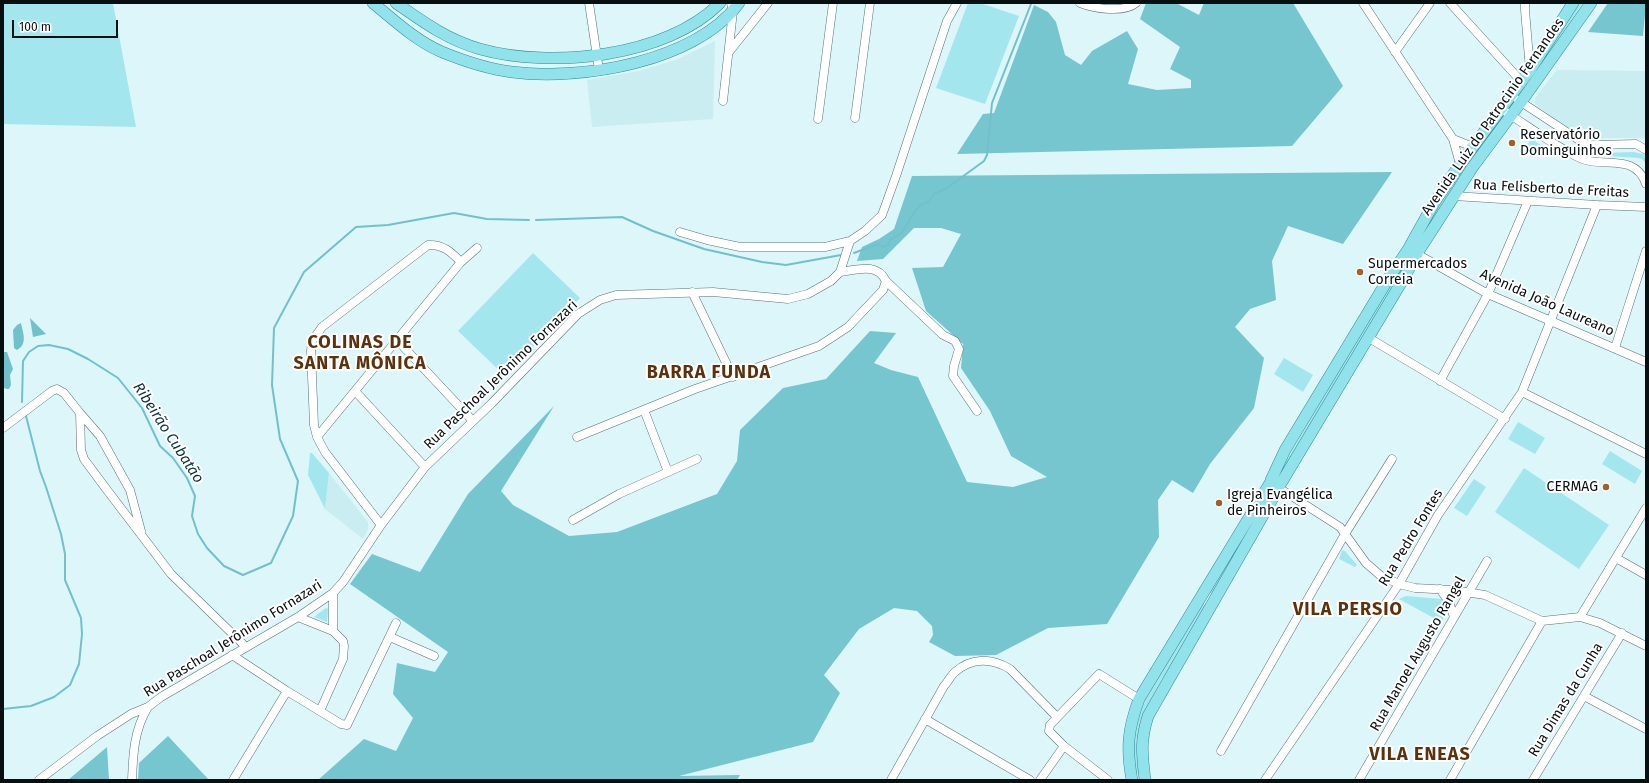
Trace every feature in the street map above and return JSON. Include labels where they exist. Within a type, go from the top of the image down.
[{"type":"main road","points":[[372,3],[424,43],[442,52],[481,66],[512,72],[547,74],[577,74],[632,63],[665,54],[701,37],[734,6]]},
{"type":"main road","points":[[396,3],[431,28],[446,36],[480,49],[506,55],[574,58],[627,49],[672,36],[699,22],[720,3]]},
{"type":"main road","name":"Avenida Luiz do Patrocinio Fernandes","points":[[1132,780],[1129,730],[1139,698],[1202,597],[1276,485],[1369,338],[1414,249],[1434,203],[1460,164],[1530,70],[1574,3]]},
{"type":"main road","name":"Avenida Luiz do Patrocinio Fernandes","points":[[1144,780],[1141,748],[1143,731],[1148,716],[1212,603],[1276,485],[1285,450],[1390,276],[1414,249],[1454,196],[1472,168],[1512,115],[1591,3]]},
{"type":"main road","points":[[627,49],[632,63]]},
{"type":"main road","points":[[1202,597],[1212,603]]},
{"type":"main road","points":[[1136,780],[1144,780]]},
{"type":"street","points":[[589,3],[599,70]]},
{"type":"street","points":[[729,52],[768,3]]},
{"type":"street","points":[[818,119],[833,3]]},
{"type":"street","points":[[855,118],[870,3]]},
{"type":"street","points":[[680,232],[707,240],[740,247],[824,247],[850,241],[865,231],[882,215],[947,21],[956,3]]},
{"type":"street","points":[[1080,3],[1109,8],[1130,8],[1136,3]]},
{"type":"street","points":[[1364,3],[1453,139],[1460,164]]},
{"type":"street","points":[[1395,52],[1430,3]]},
{"type":"street","points":[[1450,3],[1522,81]]},
{"type":"street","points":[[1526,3],[1524,10],[1530,70]]},
{"type":"street","points":[[723,101],[734,6]]},
{"type":"street","points":[[1511,95],[1585,144],[1646,144]]},
{"type":"street","points":[[1501,108],[1581,158],[1626,164],[1637,168],[1646,184]]},
{"type":"street","points":[[1550,140],[1558,127]]},
{"type":"street","points":[[1453,139],[1473,147]]},
{"type":"street","points":[[1636,144],[1646,150]]},
{"type":"street","name":"Rua Felisberto de Freitas","points":[[1454,196],[1646,207]]},
{"type":"street","points":[[1440,381],[1488,294],[1528,201]]},
{"type":"street","name":"Rua Pedro Fontes","points":[[1264,780],[1399,584],[1438,515],[1522,392],[1597,205]]},
{"type":"street","points":[[850,241],[840,272],[872,268],[881,272],[886,281],[943,336],[955,341],[959,349],[953,376],[977,411]]},
{"type":"street","points":[[381,524],[325,452],[317,437],[314,425],[311,350],[312,341],[322,327],[428,245],[436,245],[445,248],[461,262]]},
{"type":"street","points":[[317,437],[461,262],[477,248]]},
{"type":"street","name":"Avenida João Laureano","points":[[1414,249],[1488,294],[1646,362]]},
{"type":"street","points":[[1615,348],[1646,251]]},
{"type":"street","name":"Rua Paschoal Jerônimo Fornazari","points":[[39,780],[97,736],[131,714],[148,707],[161,697],[298,617],[333,593],[343,582],[381,524],[425,467],[473,421],[578,314],[600,300],[616,295],[713,292],[788,300],[808,294],[831,281],[840,272]]},
{"type":"street","points":[[577,437],[695,389],[819,346],[848,327],[883,290],[886,281]]},
{"type":"street","points":[[692,292],[733,377]]},
{"type":"street","points":[[1369,338],[1504,420]]},
{"type":"street","points":[[397,340],[473,421]]},
{"type":"street","points":[[3,428],[57,389],[64,393],[100,436],[130,490],[143,537]]},
{"type":"street","points":[[355,391],[425,467]]},
{"type":"street","points":[[1522,392],[1646,454]]},
{"type":"street","points":[[644,410],[668,472]]},
{"type":"street","points":[[80,413],[81,450],[84,458],[180,584],[246,647]]},
{"type":"street","points":[[573,520],[619,494],[697,459]]},
{"type":"street","points":[[1221,751],[1345,534],[1392,459]]},
{"type":"street","points":[[1276,485],[1340,527],[1366,563],[1381,576],[1399,584],[1415,588],[1440,589],[1485,595],[1542,621],[1580,617],[1600,622],[1646,646]]},
{"type":"street","points":[[1580,617],[1646,508]]},
{"type":"street","points":[[1616,558],[1646,574]]},
{"type":"street","name":"Rua Manoel Augusto Rangel","points":[[1359,780],[1487,561]]},
{"type":"street","points":[[1440,589],[1449,602],[1454,617]]},
{"type":"street","points":[[333,593],[333,631]]},
{"type":"street","points":[[298,617],[333,631],[343,641],[343,659],[320,711]]},
{"type":"street","points":[[1450,780],[1542,621]]},
{"type":"street","points":[[232,655],[287,691],[345,725],[349,723],[396,623]]},
{"type":"street","name":"Rua Dimas da Cunha","points":[[1533,780],[1622,633]]},
{"type":"street","points":[[390,637],[434,656]]},
{"type":"street","points":[[891,780],[925,719],[954,672],[975,661],[1000,663],[1010,669],[1057,717]]},
{"type":"street","points":[[1108,780],[1064,746],[1049,731],[1050,726],[1099,674],[1139,698]]},
{"type":"street","points":[[233,780],[287,691]]},
{"type":"street","points":[[1584,696],[1646,729]]},
{"type":"street","points":[[132,780],[136,732],[148,707]]},
{"type":"street","points":[[925,719],[1030,780]]},
{"type":"street","points":[[1040,780],[1064,746]]},
{"type":"shaded area","points":[[3,3],[113,3],[136,127],[3,124]]},
{"type":"shaded area","points":[[968,3],[980,3],[1019,16],[985,104],[936,88]]},
{"type":"shaded area","points":[[1146,3],[1176,3],[1199,15],[1204,3],[1293,3],[1343,86],[1292,146],[957,154],[983,114],[994,113],[1034,5],[1048,12],[1056,22],[1065,55],[1081,65],[1092,51],[1127,31],[1138,49],[1128,84],[1157,90],[1191,88],[1191,80],[1170,69],[1180,47],[1140,19]]},
{"type":"shaded area","points":[[1576,3],[1583,3],[1519,98],[1514,95]]},
{"type":"shaded area","points":[[1608,3],[1646,3],[1643,36],[1588,32]]},
{"type":"shaded area","points":[[715,41],[713,119],[592,127],[587,80],[639,71],[678,59]]},
{"type":"shaded area","points":[[1557,70],[1646,71],[1646,138],[1583,138],[1538,107],[1535,104],[1535,98]]},
{"type":"shaded area","points":[[1502,116],[1503,117],[1420,243],[1417,240],[1438,202]]},
{"type":"shaded area","points":[[1531,138],[1551,153],[1524,153]]},
{"type":"shaded area","points":[[1582,149],[1603,153],[1634,152],[1646,155],[1646,164],[1639,158],[1591,155],[1581,152]]},
{"type":"shaded area","points":[[1392,172],[1343,244],[1288,226],[1272,261],[1276,300],[1250,309],[1235,327],[1264,358],[1254,408],[1210,464],[1193,493],[1172,480],[1158,500],[1159,537],[1107,624],[1048,628],[996,655],[955,656],[929,642],[933,635],[932,626],[917,611],[894,608],[859,629],[824,675],[840,693],[813,742],[679,776],[740,775],[737,780],[318,780],[364,739],[396,751],[413,718],[393,694],[397,663],[435,672],[448,652],[350,584],[372,554],[420,572],[468,494],[554,406],[501,491],[513,505],[569,536],[617,532],[717,494],[737,461],[740,430],[783,388],[826,379],[870,331],[896,333],[874,363],[891,370],[918,377],[967,482],[1013,487],[1047,477],[1011,456],[990,411],[961,368],[963,344],[926,311],[912,268],[943,267],[961,234],[941,228],[914,228],[883,259],[857,261],[862,247],[879,239],[894,229],[912,176]]},
{"type":"shaded area","points":[[533,253],[580,298],[505,376],[458,331]]},
{"type":"shaded area","points":[[1406,257],[1410,259],[1280,478],[1278,477],[1278,475]]},
{"type":"shaded area","points":[[30,318],[46,334],[33,337]]},
{"type":"shaded area","points":[[21,323],[24,341],[23,345],[17,350],[14,348],[13,330]]},
{"type":"shaded area","points":[[3,352],[7,352],[13,369],[10,375],[11,385],[9,389],[4,388],[3,385]]},
{"type":"shaded area","points":[[1284,358],[1313,375],[1303,392],[1274,374]]},
{"type":"shaded area","points":[[1518,422],[1545,438],[1535,454],[1508,439]]},
{"type":"shaded area","points":[[1610,451],[1642,471],[1635,484],[1602,464]]},
{"type":"shaded area","points":[[310,453],[312,453],[329,473],[325,509],[308,475]]},
{"type":"shaded area","points":[[1524,468],[1609,525],[1579,569],[1495,512]]},
{"type":"shaded area","points":[[329,473],[368,522],[368,530],[363,539],[325,509]]},
{"type":"shaded area","points":[[1474,479],[1486,487],[1467,516],[1454,508]]},
{"type":"shaded area","points":[[1269,491],[1271,492],[1213,593],[1211,594],[1210,592]]},
{"type":"shaded area","points":[[1342,550],[1345,551],[1357,565],[1355,567],[1339,559]]},
{"type":"shaded area","points":[[1406,596],[1442,599],[1447,605],[1448,611],[1441,622],[1399,599]]},
{"type":"shaded area","points":[[1203,604],[1206,606],[1179,655],[1162,679],[1145,711],[1140,773],[1133,774],[1133,730],[1140,709],[1200,605]]},
{"type":"shaded area","points":[[326,608],[328,609],[327,622],[314,617]]},
{"type":"shaded area","points":[[168,736],[209,780],[138,780],[139,763]]},
{"type":"shaded area","points":[[107,747],[109,780],[68,780]]},
{"type":"waterway","name":"Ribeirão Cubatão","points":[[854,253],[878,244],[883,247],[889,244],[890,240],[900,234],[904,229],[919,206],[929,202],[934,194],[947,188],[984,161],[987,155],[992,103],[1031,4]]},
{"type":"waterway","name":"Ribeirão Cubatão","points":[[22,402],[23,361],[29,352],[38,346],[49,345],[68,349],[88,359],[118,378],[142,408],[160,446],[173,458],[187,478],[195,496],[192,516],[198,534],[207,548],[224,566],[243,575],[271,563],[293,516],[298,481],[280,439],[272,385],[274,328],[304,272],[356,227],[388,225],[454,213],[487,219],[529,220]]},
{"type":"waterway","points":[[536,220],[622,217],[653,231],[704,249],[762,262],[786,265],[841,255]]},
{"type":"waterway","name":"Ribeirão Cubatão","points":[[3,709],[31,706],[54,697],[70,685],[79,664],[82,634],[81,618],[65,580],[65,554],[61,534],[40,471],[26,416]]},
{"type":"place","name":"Reservatório Dominguinhos","points":[[1512,143]]},
{"type":"place","name":"Supermercados Correia","points":[[1360,272]]},
{"type":"place","name":"CERMAG","points":[[1606,487]]},
{"type":"place","name":"Igreja Evangélica de Pinheiros","points":[[1219,503]]},
{"type":"district","name":"COLINAS DE SANTA MÔNICA","points":[[360,353]]},
{"type":"district","name":"BARRA FUNDA","points":[[709,373]]},
{"type":"district","name":"VILA PERSIO","points":[[1348,610]]},
{"type":"district","name":"VILA ENEAS","points":[[1420,755]]}]
